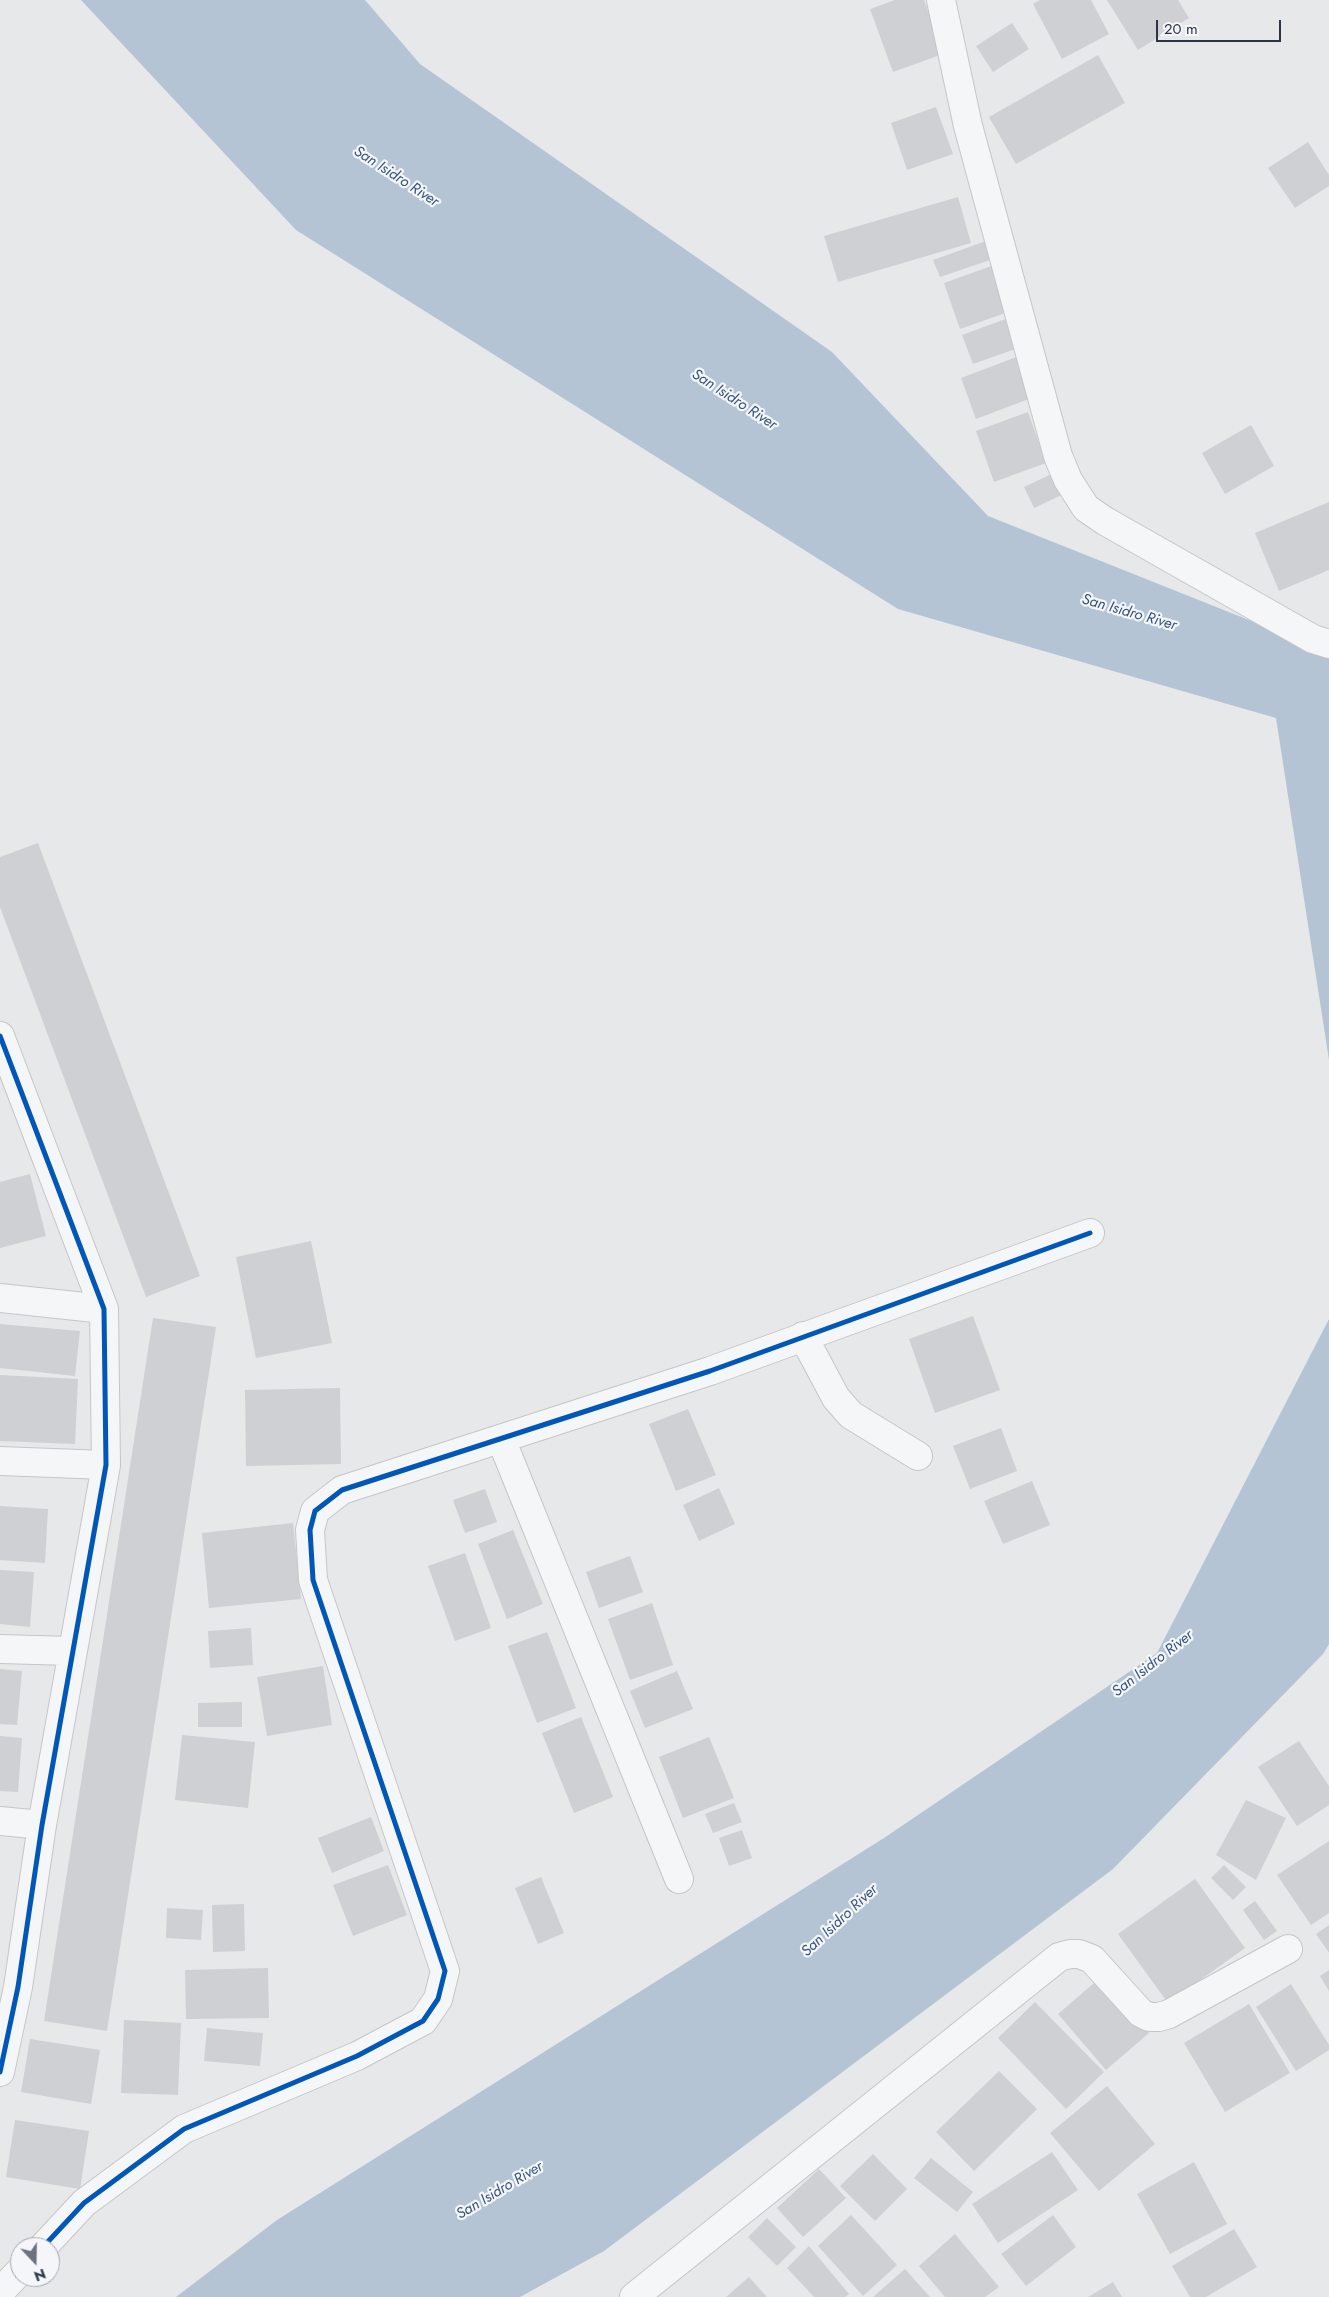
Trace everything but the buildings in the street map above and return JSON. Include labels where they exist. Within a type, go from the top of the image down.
[{"type":"street","points":[[941,0],[968,126],[1058,456],[1068,480],[1086,508],[1105,521],[1305,635],[1329,644]]},
{"type":"street","points":[[0,1036],[104,1309],[106,1465],[71,1651],[42,1825],[9,1986],[0,2072]]},
{"type":"street","points":[[52,2237],[84,2203],[184,2129],[357,2056],[423,2021],[438,1999],[445,1971],[314,1580],[310,1530],[315,1511],[342,1490],[710,1371],[1090,1233]]},
{"type":"street","points":[[0,1298],[104,1309]]},
{"type":"street","points":[[803,1336],[836,1398],[851,1415],[918,1456]]},
{"type":"street","points":[[501,1438],[679,1880]]},
{"type":"street","points":[[0,1462],[106,1465]]},
{"type":"street","points":[[0,1649],[71,1651]]},
{"type":"street","points":[[0,1821],[42,1825]]},
{"type":"street","points":[[634,2297],[1059,1957],[1079,1954],[1092,1959],[1141,2014],[1149,2017],[1159,2017],[1169,2014],[1288,1949]]},
{"type":"street","points":[[0,2292],[10,2282]]},
{"type":"water","name":"San Isidro River","points":[[81,0],[365,0],[420,64],[832,352],[988,516],[1329,652],[1329,1060],[1276,718],[898,609],[296,230]]},
{"type":"water","name":"San Isidro River","points":[[1329,1319],[1329,1644],[1323,1654],[1113,1869],[604,2251],[520,2297],[176,2297],[277,2220],[884,1838],[1157,1653]]},
{"type":"cycle path","points":[[0,1036],[104,1309],[106,1465],[42,1825],[18,1987],[0,2072]]},
{"type":"cycle path","points":[[52,2237],[84,2203],[184,2129],[357,2056],[423,2021],[438,1999],[445,1971],[313,1580],[310,1530],[315,1511],[342,1490],[710,1371],[1090,1233]]}]
